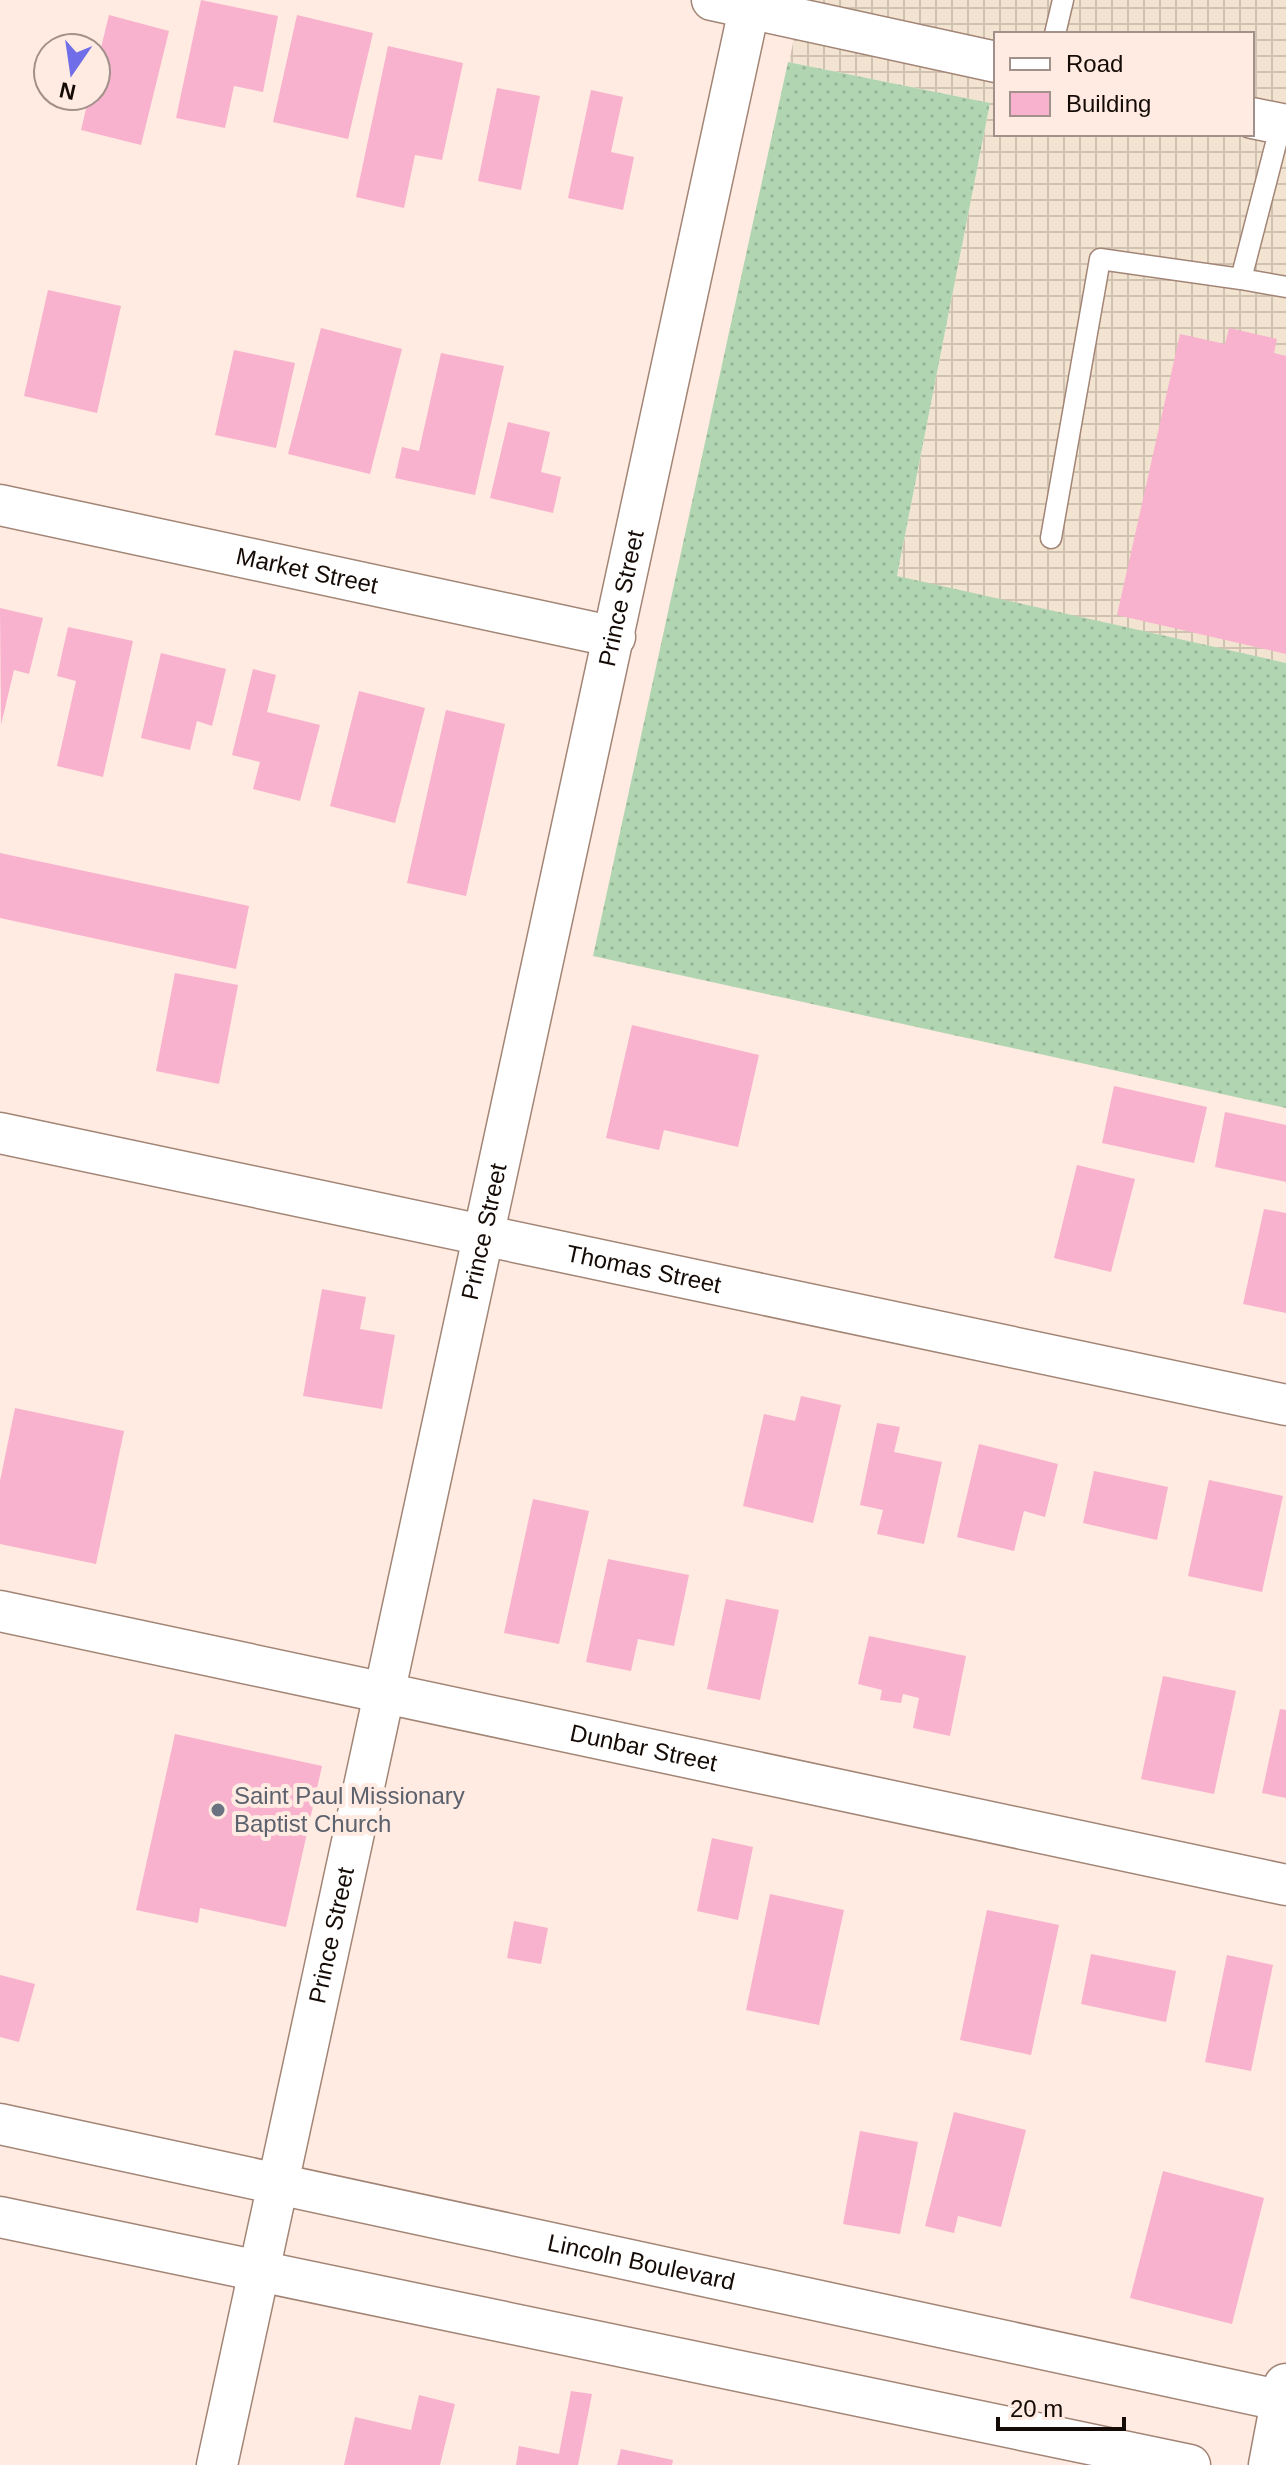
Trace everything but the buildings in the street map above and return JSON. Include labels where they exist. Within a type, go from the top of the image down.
[{"type":"street","points":[[737,3],[994,62]]},
{"type":"street","name":"Prince Street","points":[[217,2465],[482,1235],[615,637],[737,3]]},
{"type":"street","name":"Market Street","points":[[0,505],[615,637]]},
{"type":"street","name":"Thomas Street","points":[[0,1133],[1286,1405]]},
{"type":"street","name":"Dunbar Street","points":[[0,1611],[1286,1885]]},
{"type":"street","name":"Lincoln Boulevard","points":[[0,2124],[1284,2394]]},
{"type":"street","points":[[0,2217],[1190,2465]]},
{"type":"street","points":[[1271,2465],[1284,2394]]},
{"type":"lane","points":[[1055,32],[1063,0]]},
{"type":"lane","points":[[1241,279],[1273,123]]},
{"type":"lane","points":[[1051,538],[1100,259],[1286,287]]},
{"type":"shaded area","points":[[802,0],[1286,0],[1286,663],[897,577],[990,103],[789,62]]},
{"type":"green space","points":[[788,62],[990,103],[897,576],[1286,663],[1286,1108],[593,956]]},
{"type":"place","name":"Saint Paul Missionary Baptist Church","points":[[218,1810]]}]
